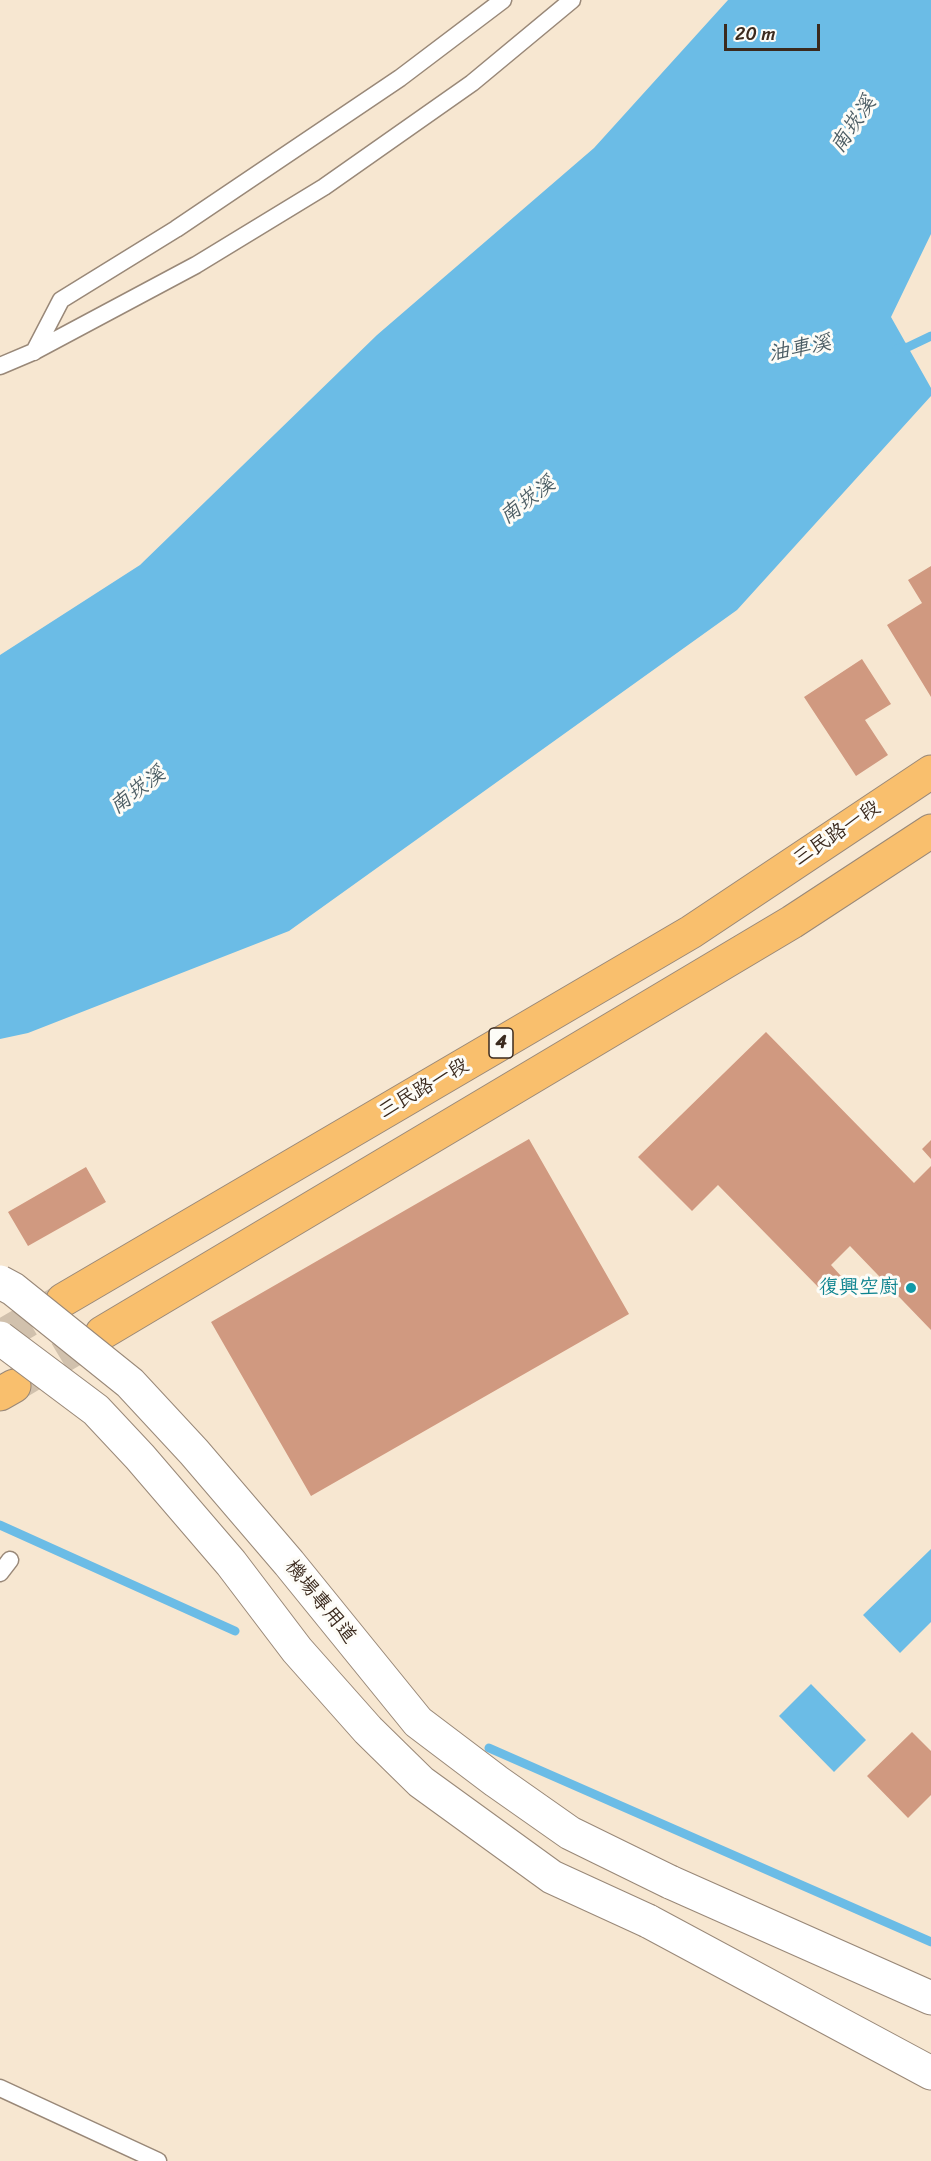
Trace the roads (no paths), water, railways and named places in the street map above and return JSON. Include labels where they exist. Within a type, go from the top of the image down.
[{"type":"main road","name":"三民路一段","points":[[63,1300],[691,932],[931,772]]},
{"type":"main road","name":"4","points":[[102,1333],[792,922],[931,831]]},
{"type":"street","name":"機場專用道","points":[[0,1282],[13,1288],[130,1383],[194,1452],[289,1563],[418,1722],[570,1833],[670,1882],[931,1998]]},
{"type":"street","points":[[0,1338],[96,1410],[231,1563],[297,1650],[368,1730],[421,1782],[552,1877],[648,1921],[931,2073]]},
{"type":"lane","points":[[33,352],[61,300],[176,229],[390,84],[503,0]]},
{"type":"lane","points":[[0,366],[33,352],[196,265],[324,187],[472,84],[572,0]]},
{"type":"lane","points":[[0,2088],[158,2161]]},
{"type":"water","name":"南崁溪","points":[[728,0],[931,0],[931,234],[891,317],[931,388],[931,396],[737,610],[289,931],[28,1033],[0,1039],[0,655],[140,565],[377,335],[594,148]]},
{"type":"water","points":[[931,1549],[931,1622],[900,1653],[863,1615]]},
{"type":"water","points":[[811,1684],[866,1740],[834,1772],[779,1716]]},
{"type":"waterway","name":"油車溪","points":[[897,349],[908,347],[931,336]]},
{"type":"waterway","points":[[0,1525],[235,1631]]},
{"type":"waterway","points":[[489,1748],[931,1942]]},
{"type":"tunnel","points":[[0,1337],[63,1300]]},
{"type":"tunnel","points":[[18,1383],[102,1333]]},
{"type":"place","name":"復興空廚","points":[[911,1288]]}]
